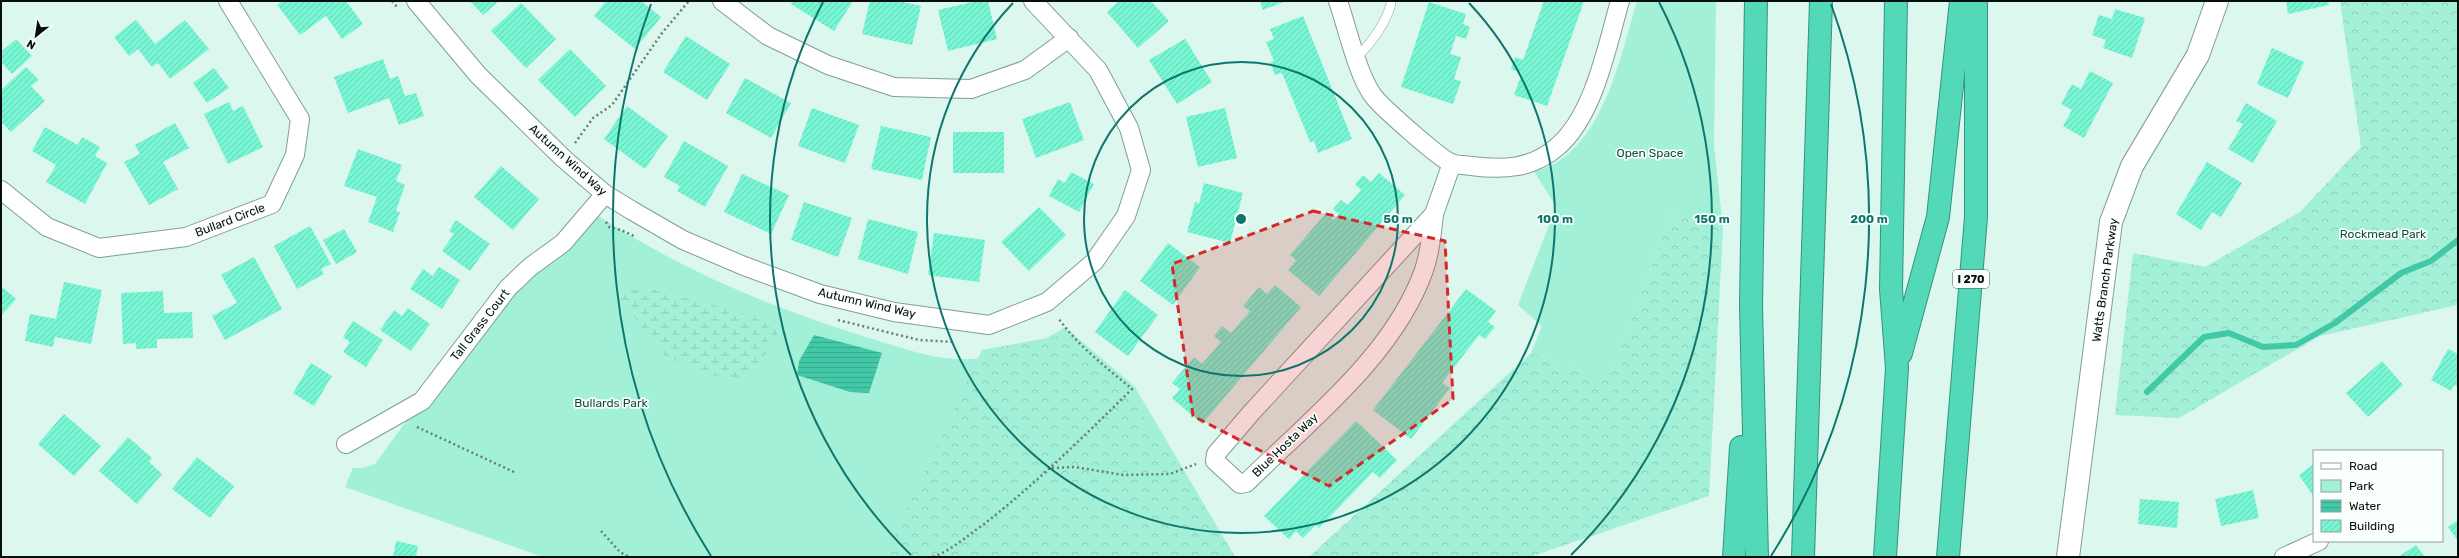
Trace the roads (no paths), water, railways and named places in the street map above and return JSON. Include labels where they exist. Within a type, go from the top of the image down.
[{"type":"highway","points":[[1756,1],[1751,306],[1757,557]]},
{"type":"highway","points":[[1803,557],[1821,1]]},
{"type":"highway","points":[[1885,557],[1897,368],[1891,289],[1896,1]]},
{"type":"highway","points":[[1897,368],[1938,217],[1961,1]]},
{"type":"highway","name":"I 270","points":[[1948,557],[1976,217],[1976,1]]},
{"type":"highway","points":[[1734,557],[1751,306]]},
{"type":"street","name":"Bullard Circle","points":[[1,190],[47,227],[99,248],[186,236],[272,204],[295,155],[300,119],[228,1]]},
{"type":"street","name":"Autumn Wind Way","points":[[416,1],[478,75],[564,159],[605,194],[683,240],[744,266],[820,294],[894,312],[989,325],[1048,302],[1094,262],[1126,216],[1141,170],[1129,128],[1098,70],[1033,1]]},
{"type":"street","points":[[722,1],[768,36],[828,65],[894,87],[971,89],[1025,70],[1069,38]]},
{"type":"street","points":[[1338,1],[1357,57],[1374,97],[1399,122],[1452,163],[1499,169],[1528,164],[1557,147],[1576,125],[1593,90],[1620,1]]},
{"type":"street","name":"Watts Branch Parkway","points":[[2068,557],[2111,222],[2132,166],[2198,56],[2217,1]]},
{"type":"street","name":"Blue Hosta Way","points":[[1434,214],[1223,444],[1216,454],[1215,461],[1240,484],[1246,483],[1356,375],[1395,328],[1424,271],[1431,246],[1434,214],[1452,163]]},
{"type":"street","name":"Tall Grass Court","points":[[346,444],[422,401],[508,288],[530,267],[563,243],[605,194]]},
{"type":"street","points":[[2284,557],[2317,542]]},
{"type":"lane","points":[[1357,57],[1372,43],[1388,17],[1391,4]]},
{"type":"water","points":[[814,335],[882,353],[869,393],[850,392],[797,375],[799,361]]},
{"type":"waterway","points":[[2147,392],[2204,337],[2229,333],[2263,347],[2296,345],[2335,323],[2401,273],[2431,261],[2458,240]]},
{"type":"park label","name":"Open Space","points":[[1650,153]]},
{"type":"park label","name":"Rockmead Park","points":[[2383,234]]},
{"type":"park label","name":"Bullards Park","points":[[611,403]]}]
